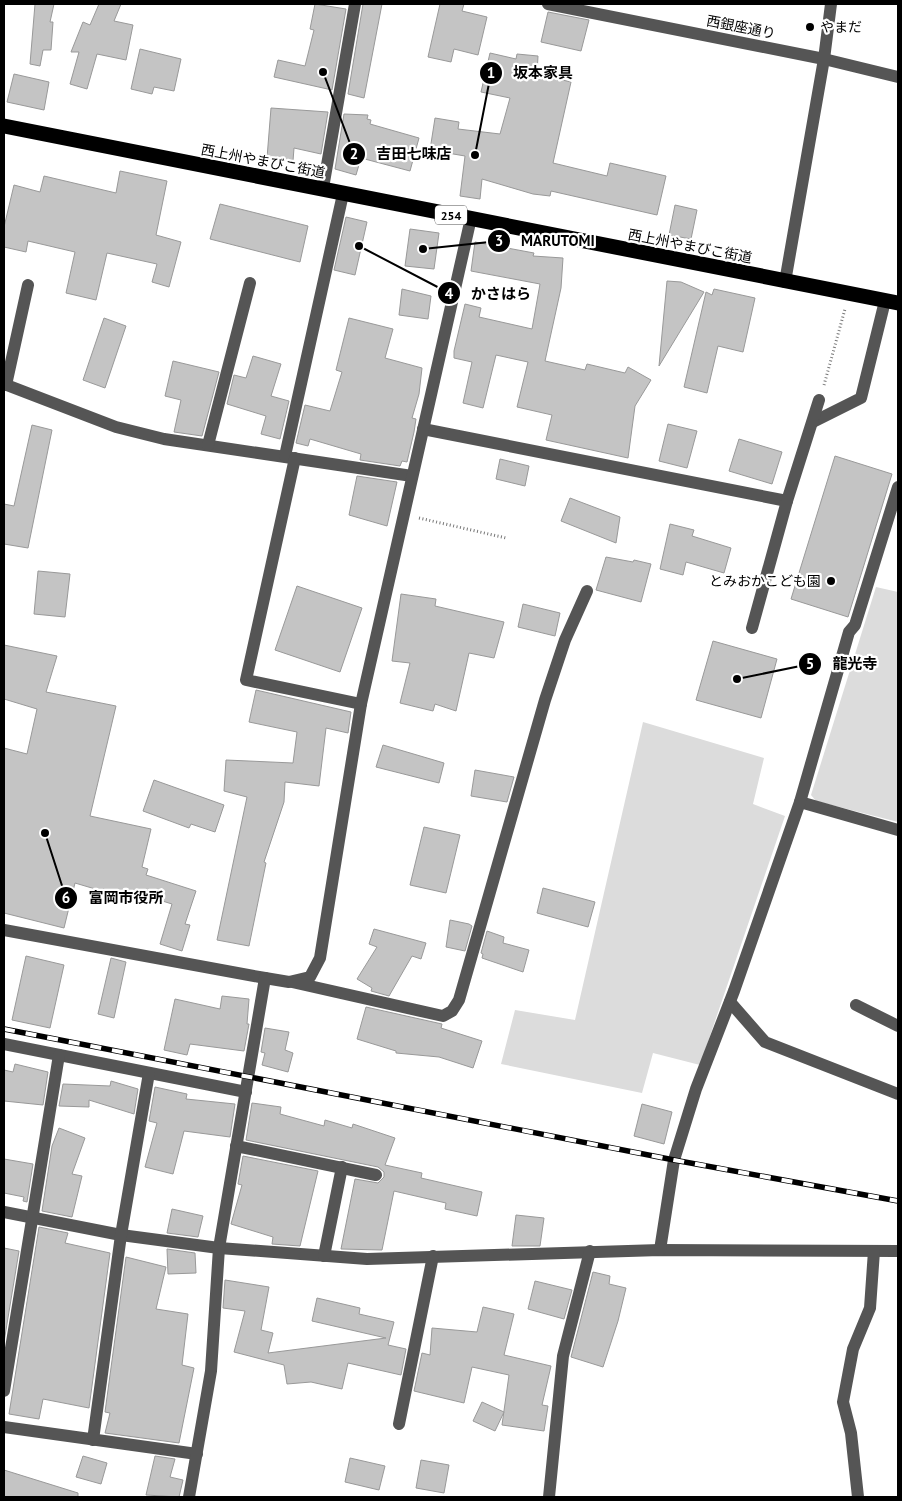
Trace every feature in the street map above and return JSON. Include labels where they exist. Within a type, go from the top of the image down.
[{"type":"highway","name":"西上州やまびこ街道","points":[[4,126],[892,302]]},
{"type":"street","points":[[323,188],[355,4]]},
{"type":"street","name":"西銀座通り","points":[[548,4],[824,59],[898,77]]},
{"type":"street","points":[[785,282],[824,59],[831,4]]},
{"type":"street","points":[[344,194],[246,680],[361,704]]},
{"type":"street","points":[[289,982],[310,977],[320,958],[361,704],[471,218]]},
{"type":"street","points":[[208,445],[250,283]]},
{"type":"street","points":[[28,285],[5,385],[116,428],[164,439],[412,476]]},
{"type":"street","points":[[813,422],[861,398],[892,302]]},
{"type":"street","points":[[752,628],[787,501],[819,400]]},
{"type":"street","points":[[423,429],[787,501]]},
{"type":"street","points":[[660,1250],[674,1160],[696,1089],[730,1002],[800,802],[849,632],[855,625],[898,487]]},
{"type":"street","points":[[4,930],[289,982],[443,1016],[452,1011],[459,1000],[545,700],[565,640],[587,591]]},
{"type":"street","points":[[800,802],[898,830]]},
{"type":"street","points":[[189,1497],[211,1371],[219,1248],[265,978]]},
{"type":"street","points":[[730,1002],[766,1042],[898,1094]]},
{"type":"street","points":[[856,1005],[898,1026]]},
{"type":"street","points":[[4,1044],[246,1092]]},
{"type":"street","points":[[4,1391],[60,1056]]},
{"type":"street","points":[[93,1440],[121,1235],[149,1073]]},
{"type":"street","points":[[236,1146],[376,1175]]},
{"type":"street","points":[[324,1256],[342,1168]]},
{"type":"street","points":[[4,1212],[121,1235],[219,1248],[367,1259],[590,1251],[898,1251]]},
{"type":"street","points":[[549,1497],[563,1356],[590,1251]]},
{"type":"street","points":[[858,1497],[851,1433],[843,1402],[854,1349],[870,1308],[874,1251]]},
{"type":"street","points":[[399,1424],[433,1256]]},
{"type":"street","points":[[4,1427],[197,1454]]},
{"type":"path","points":[[819,400],[850,294]]},
{"type":"path","points":[[403,515],[506,538]]},
{"type":"shaded area","points":[[876,587],[898,592],[898,822],[816,801],[811,795]]},
{"type":"shaded area","points":[[643,722],[764,758],[753,804],[785,816],[700,1065],[653,1053],[642,1093],[501,1064],[515,1010],[575,1020]]},
{"type":"building","points":[[35,4],[54,4],[50,22],[53,22],[51,50],[43,50],[40,66],[30,64]]},
{"type":"building","points":[[99,4],[121,4],[114,21],[133,25],[126,60],[97,54],[87,89],[70,84],[79,52],[71,52],[83,22],[90,25]]},
{"type":"building","points":[[315,4],[346,9],[332,90],[274,77],[278,60],[305,66],[314,30],[310,29]]},
{"type":"building","points":[[363,4],[382,4],[364,98],[348,94]]},
{"type":"building","points":[[440,4],[464,4],[462,11],[487,17],[478,55],[454,49],[451,62],[428,57]]},
{"type":"building","points":[[548,12],[589,20],[581,51],[541,42]]},
{"type":"building","points":[[140,49],[181,59],[174,91],[154,87],[152,94],[131,89]]},
{"type":"building","points":[[490,53],[516,59],[517,54],[538,56],[537,74],[571,82],[553,163],[607,176],[610,163],[666,176],[657,215],[551,191],[550,196],[533,194],[482,179],[480,199],[460,196],[465,156],[430,150],[435,118],[459,122],[458,129],[500,134],[510,98],[481,92]]},
{"type":"building","points":[[14,74],[49,82],[44,110],[7,102]]},
{"type":"building","points":[[271,108],[328,112],[321,154],[294,148],[293,161],[267,158]]},
{"type":"building","points":[[344,114],[368,115],[367,119],[371,120],[370,124],[419,138],[410,171],[361,158],[356,175],[335,169]]},
{"type":"building","points":[[120,171],[167,181],[156,235],[181,242],[169,287],[152,282],[157,264],[107,253],[96,300],[66,293],[75,252],[28,241],[26,252],[4,247],[4,227],[14,185],[40,192],[44,176],[116,193]]},
{"type":"building","points":[[220,204],[308,226],[300,262],[210,239]]},
{"type":"building","points":[[675,205],[697,210],[691,239],[669,235]]},
{"type":"building","points":[[346,217],[367,222],[355,275],[334,270]]},
{"type":"building","points":[[410,229],[439,233],[434,269],[405,266]]},
{"type":"building","points":[[475,242],[534,253],[533,256],[563,258],[561,288],[545,361],[585,370],[587,364],[625,373],[628,367],[651,380],[635,406],[628,458],[546,440],[552,415],[517,407],[528,362],[496,355],[483,408],[463,403],[472,362],[454,358],[454,351],[465,304],[481,308],[479,317],[532,329],[540,284],[471,271]]},
{"type":"building","points":[[667,281],[681,282],[704,292],[659,366]]},
{"type":"building","points":[[402,289],[431,296],[428,319],[399,315]]},
{"type":"building","points":[[714,289],[755,298],[743,352],[718,346],[707,393],[684,387],[706,292],[712,295]]},
{"type":"building","points":[[104,318],[126,326],[105,388],[83,380]]},
{"type":"building","points":[[349,318],[393,329],[385,358],[422,368],[419,394],[412,418],[416,419],[414,432],[407,462],[402,461],[400,466],[360,460],[361,454],[310,439],[308,446],[296,443],[305,405],[330,411],[342,372],[336,370]]},
{"type":"building","points":[[253,356],[281,364],[271,396],[289,401],[280,439],[261,434],[266,416],[227,404],[234,375],[246,378]]},
{"type":"building","points":[[173,361],[219,372],[202,436],[174,432],[181,400],[165,396]]},
{"type":"building","points":[[668,424],[697,431],[687,468],[659,461]]},
{"type":"building","points":[[32,425],[52,430],[28,548],[4,544],[4,504],[14,506]]},
{"type":"building","points":[[739,439],[782,452],[772,484],[729,471]]},
{"type":"building","points":[[835,456],[892,474],[848,617],[791,599]]},
{"type":"building","points":[[500,459],[529,466],[525,486],[496,479]]},
{"type":"building","points":[[357,476],[397,482],[387,526],[349,515]]},
{"type":"building","points":[[570,498],[620,517],[616,543],[561,521]]},
{"type":"building","points":[[670,524],[694,530],[692,536],[731,548],[724,573],[686,562],[683,575],[660,569]]},
{"type":"building","points":[[606,557],[651,564],[641,602],[596,590]]},
{"type":"building","points":[[38,571],[70,574],[65,617],[34,614]]},
{"type":"building","points":[[297,586],[362,608],[340,672],[275,650]]},
{"type":"building","points":[[401,594],[436,599],[435,606],[504,622],[494,658],[469,653],[456,711],[435,704],[433,711],[400,703],[410,663],[392,661]]},
{"type":"building","points":[[523,604],[560,613],[555,636],[518,627]]},
{"type":"building","points":[[713,641],[777,659],[761,718],[696,700]]},
{"type":"building","points":[[4,645],[57,656],[46,692],[116,706],[90,816],[151,829],[142,867],[148,869],[146,875],[196,891],[185,924],[190,925],[182,951],[160,944],[172,904],[140,894],[139,902],[75,883],[64,928],[4,913],[4,748],[27,754],[37,709],[4,699]]},
{"type":"building","points":[[256,690],[351,712],[348,733],[326,728],[319,786],[285,782],[284,802],[264,862],[266,863],[249,946],[217,940],[247,797],[224,791],[226,760],[293,763],[297,732],[249,722]]},
{"type":"building","points":[[383,745],[444,763],[439,783],[376,767]]},
{"type":"building","points":[[475,770],[514,777],[507,802],[471,796]]},
{"type":"building","points":[[154,780],[224,805],[215,832],[191,824],[189,828],[143,811]]},
{"type":"building","points":[[424,827],[460,835],[446,893],[410,885]]},
{"type":"building","points":[[543,888],[595,902],[588,927],[537,913]]},
{"type":"building","points":[[450,920],[472,926],[465,951],[446,947]]},
{"type":"building","points":[[374,929],[426,943],[421,959],[412,956],[389,996],[371,991],[372,988],[357,979],[377,947],[369,944]]},
{"type":"building","points":[[487,931],[504,937],[503,943],[529,950],[523,972],[482,958],[483,954],[481,953]]},
{"type":"building","points":[[26,956],[64,965],[50,1028],[12,1020]]},
{"type":"building","points":[[111,958],[126,962],[114,1018],[98,1014]]},
{"type":"building","points":[[222,996],[249,999],[247,1024],[249,1024],[244,1051],[190,1044],[187,1055],[164,1050],[175,999],[220,1009]]},
{"type":"building","points":[[366,1007],[442,1024],[441,1028],[482,1041],[473,1068],[439,1057],[396,1053],[396,1051],[357,1039]]},
{"type":"building","points":[[265,1028],[289,1032],[285,1050],[293,1053],[288,1072],[262,1065],[265,1053],[261,1052]]},
{"type":"building","points":[[15,1064],[48,1072],[43,1105],[4,1101],[4,1070],[13,1072]]},
{"type":"building","points":[[111,1081],[138,1089],[134,1114],[89,1100],[89,1107],[59,1106],[63,1084],[110,1086]]},
{"type":"building","points":[[155,1087],[187,1094],[186,1099],[235,1104],[230,1137],[184,1131],[173,1174],[145,1167],[157,1123],[149,1121]]},
{"type":"building","points":[[252,1103],[281,1107],[280,1114],[324,1126],[325,1120],[352,1128],[353,1124],[395,1138],[385,1165],[422,1173],[421,1178],[482,1192],[477,1216],[445,1209],[446,1203],[394,1191],[382,1250],[341,1249],[355,1179],[378,1183],[384,1177],[384,1172],[378,1167],[246,1140]]},
{"type":"building","points":[[642,1104],[672,1112],[664,1144],[634,1136]]},
{"type":"building","points":[[59,1128],[85,1138],[72,1174],[82,1176],[72,1217],[42,1211],[52,1146]]},
{"type":"building","points":[[243,1156],[318,1171],[300,1246],[272,1244],[273,1237],[231,1224],[242,1185],[238,1184]]},
{"type":"building","points":[[4,1159],[33,1164],[27,1202],[23,1201],[24,1197],[4,1193]]},
{"type":"building","points":[[172,1209],[203,1216],[198,1237],[167,1233]]},
{"type":"building","points":[[516,1215],[544,1218],[540,1246],[512,1246]]},
{"type":"building","points":[[39,1227],[68,1233],[65,1243],[110,1253],[89,1408],[43,1399],[39,1419],[9,1414]]},
{"type":"building","points":[[4,1248],[19,1251],[4,1342]]},
{"type":"building","points":[[167,1249],[195,1253],[196,1273],[168,1274]]},
{"type":"building","points":[[126,1257],[166,1267],[156,1309],[188,1314],[182,1365],[194,1368],[179,1443],[105,1433],[110,1413],[105,1412]]},
{"type":"building","points":[[593,1272],[610,1276],[609,1284],[626,1288],[618,1321],[603,1367],[571,1357]]},
{"type":"building","points":[[225,1280],[269,1287],[261,1330],[273,1333],[268,1353],[386,1338],[312,1321],[317,1298],[360,1308],[359,1314],[394,1322],[388,1345],[406,1349],[401,1375],[348,1363],[342,1389],[311,1382],[287,1384],[284,1365],[234,1352],[245,1311],[223,1308]]},
{"type":"building","points":[[535,1281],[572,1290],[564,1319],[528,1309]]},
{"type":"building","points":[[483,1307],[514,1314],[504,1355],[551,1366],[542,1405],[548,1406],[544,1431],[502,1425],[509,1375],[472,1367],[464,1403],[414,1391],[422,1353],[430,1355],[432,1328],[477,1332]]},
{"type":"building","points":[[482,1402],[504,1412],[495,1431],[473,1421]]},
{"type":"building","points":[[83,1456],[107,1463],[101,1484],[76,1477]]},
{"type":"building","points":[[155,1456],[175,1459],[170,1477],[183,1480],[179,1497],[146,1495]]},
{"type":"building","points":[[350,1458],[385,1466],[379,1490],[345,1482]]},
{"type":"building","points":[[421,1460],[449,1465],[444,1493],[416,1488]]},
{"type":"building","points":[[4,1470],[78,1493],[78,1497],[4,1497]]},
{"type":"railway","points":[[4,1029],[674,1160],[898,1201]]},
{"type":"place","name":"やまだ","points":[[810,27]]},
{"type":"place","name":"吉田七味店","points":[[323,72]]},
{"type":"place","name":"坂本家具","points":[[475,155]]},
{"type":"place","name":"かさはら","points":[[359,246]]},
{"type":"place","name":"MARUTOMI","points":[[423,249]]},
{"type":"place","name":"とみおかこども園","points":[[831,581]]},
{"type":"place","name":"龍光寺","points":[[737,679]]},
{"type":"place","name":"富岡市役所","points":[[45,833]]}]
